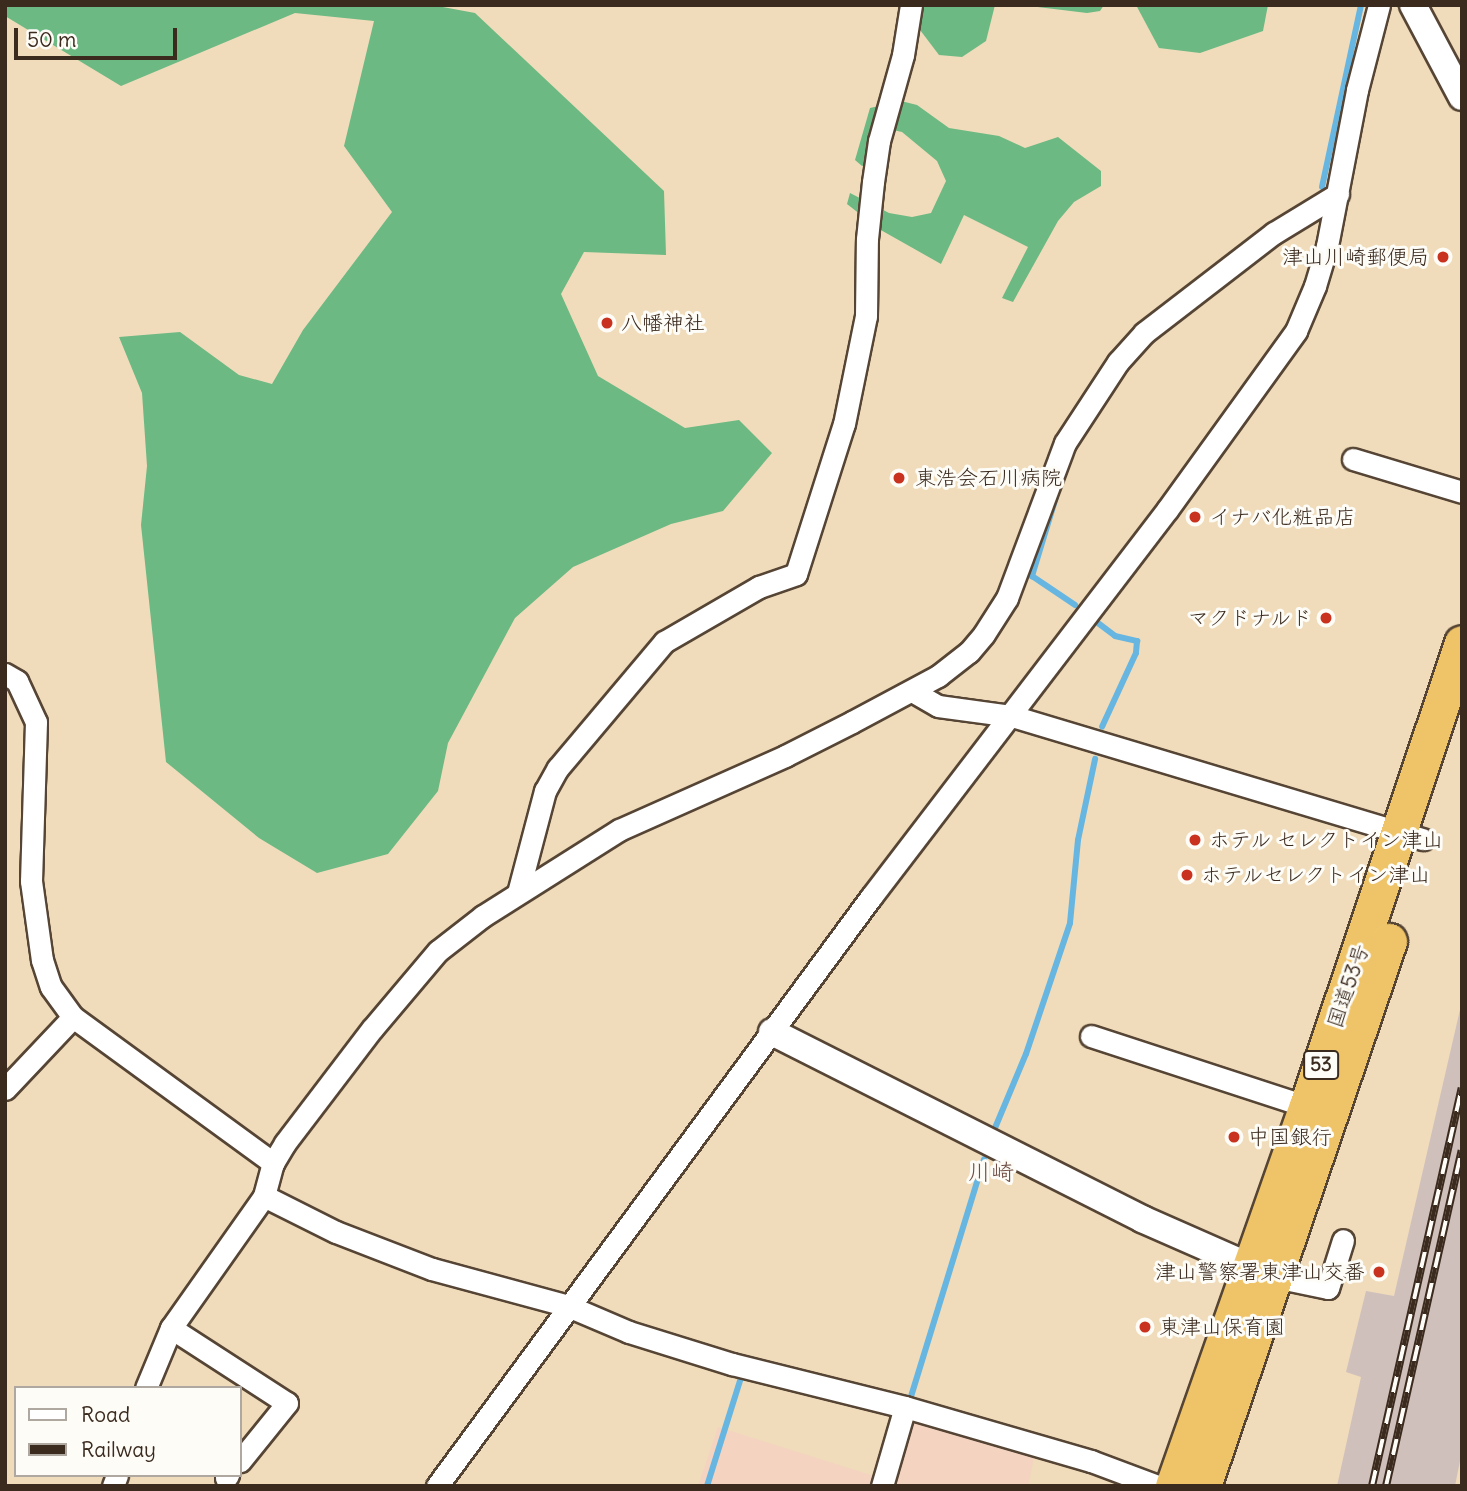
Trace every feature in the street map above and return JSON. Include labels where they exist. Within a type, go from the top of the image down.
[{"type":"highway","name":"国道53号","points":[[1203,1486],[1263,1273],[1412,836],[1462,643]]},
{"type":"highway","name":"国道53号","points":[[1412,836],[1462,722]]},
{"type":"highway","name":"国道53号","points":[[1173,1486],[1263,1273]]},
{"type":"street","points":[[518,893],[545,792],[551,780],[664,642],[759,587],[796,574],[844,424],[866,316],[867,239],[875,168],[879,141],[903,55],[911,5]]},
{"type":"street","points":[[437,1486],[871,897],[1167,510],[1296,331],[1315,286],[1338,194],[1357,90],[1378,5]]},
{"type":"street","points":[[1413,5],[1462,97]]},
{"type":"street","points":[[147,1386],[171,1328],[264,1196],[273,1163],[372,1028],[438,951],[518,893],[619,830],[785,756],[912,691],[969,652],[996,617],[1021,562],[1065,443],[1118,362],[1144,333],[1274,233],[1338,194]]},
{"type":"street","points":[[1353,459],[1462,492]]},
{"type":"street","points":[[5,674],[17,681],[36,722],[31,881],[42,960],[51,988],[73,1017],[273,1163]]},
{"type":"street","points":[[912,691],[938,706],[1012,716],[1412,836]]},
{"type":"street","points":[[5,1089],[73,1017]]},
{"type":"street","points":[[772,1032],[1142,1219],[1263,1273],[1328,1288],[1343,1240]]},
{"type":"street","points":[[1091,1036],[1319,1110]]},
{"type":"street","points":[[264,1196],[336,1232],[432,1269],[568,1306],[629,1332],[719,1360],[905,1407],[1091,1461],[1158,1486]]},
{"type":"street","points":[[171,1328],[287,1403],[242,1459]]},
{"type":"street","points":[[882,1486],[905,1407]]},
{"type":"shaded area","points":[[1462,1001],[1462,1451],[1455,1486],[1337,1486],[1361,1377],[1346,1372],[1366,1291],[1394,1296]]},
{"type":"shaded area","points":[[912,1417],[1035,1453],[1028,1486],[698,1486],[718,1427],[893,1482]]},
{"type":"green space","points":[[5,5],[432,5],[475,13],[664,191],[666,255],[584,252],[561,294],[598,376],[685,428],[739,420],[772,453],[723,511],[671,524],[573,567],[515,618],[448,743],[438,791],[388,854],[317,873],[259,838],[166,762],[141,525],[147,466],[142,393],[119,337],[180,332],[239,375],[272,384],[303,330],[392,212],[344,146],[374,21],[295,13],[121,86],[5,16]]},
{"type":"green space","points":[[921,5],[995,5],[986,41],[962,57],[939,55],[917,26]]},
{"type":"green space","points":[[1021,5],[1104,5],[1100,11],[1087,13]]},
{"type":"green space","points":[[1136,5],[1268,5],[1263,31],[1200,53],[1159,48]]},
{"type":"green space","points":[[901,101],[917,105],[949,128],[999,136],[1025,148],[1058,137],[1101,171],[1101,186],[1074,202],[1058,221],[1013,302],[1002,298],[1028,247],[964,215],[941,264],[879,229],[847,204],[850,193],[889,213],[912,217],[931,213],[946,181],[937,161],[902,132],[893,130],[886,160],[862,166],[855,160],[870,108]]},
{"type":"waterway","points":[[1322,187],[1361,5]]},
{"type":"waterway","points":[[1056,497],[1032,576],[1075,605]]},
{"type":"waterway","points":[[1094,620],[1115,636],[1137,641],[1136,653],[1102,727]]},
{"type":"waterway","points":[[995,1128],[1026,1054],[1070,923],[1078,840],[1095,759]]},
{"type":"waterway","points":[[909,1403],[984,1159]]},
{"type":"waterway","points":[[707,1486],[743,1371]]},
{"type":"railway","points":[[1372,1486],[1462,1088]]},
{"type":"railway","points":[[1386,1486],[1462,1150]]},
{"type":"place","name":"津山川崎郵便局","points":[[1443,257]]},
{"type":"place","name":"八幡神社","points":[[607,323]]},
{"type":"place","name":"東浩会石川病院","points":[[899,478]]},
{"type":"place","name":"イナバ化粧品店","points":[[1195,517]]},
{"type":"place","name":"マクドナルド","points":[[1326,618]]},
{"type":"place","name":"ホテル セレクトイン津山","points":[[1195,840]]},
{"type":"place","name":"ホテルセレクトイン津山","points":[[1187,875]]},
{"type":"place","name":"中国銀行","points":[[1234,1137]]},
{"type":"place","name":"津山警察署東津山交番","points":[[1379,1272]]},
{"type":"place","name":"東津山保育園","points":[[1145,1327]]},
{"type":"district","name":"川崎","points":[[991,1172]]}]
